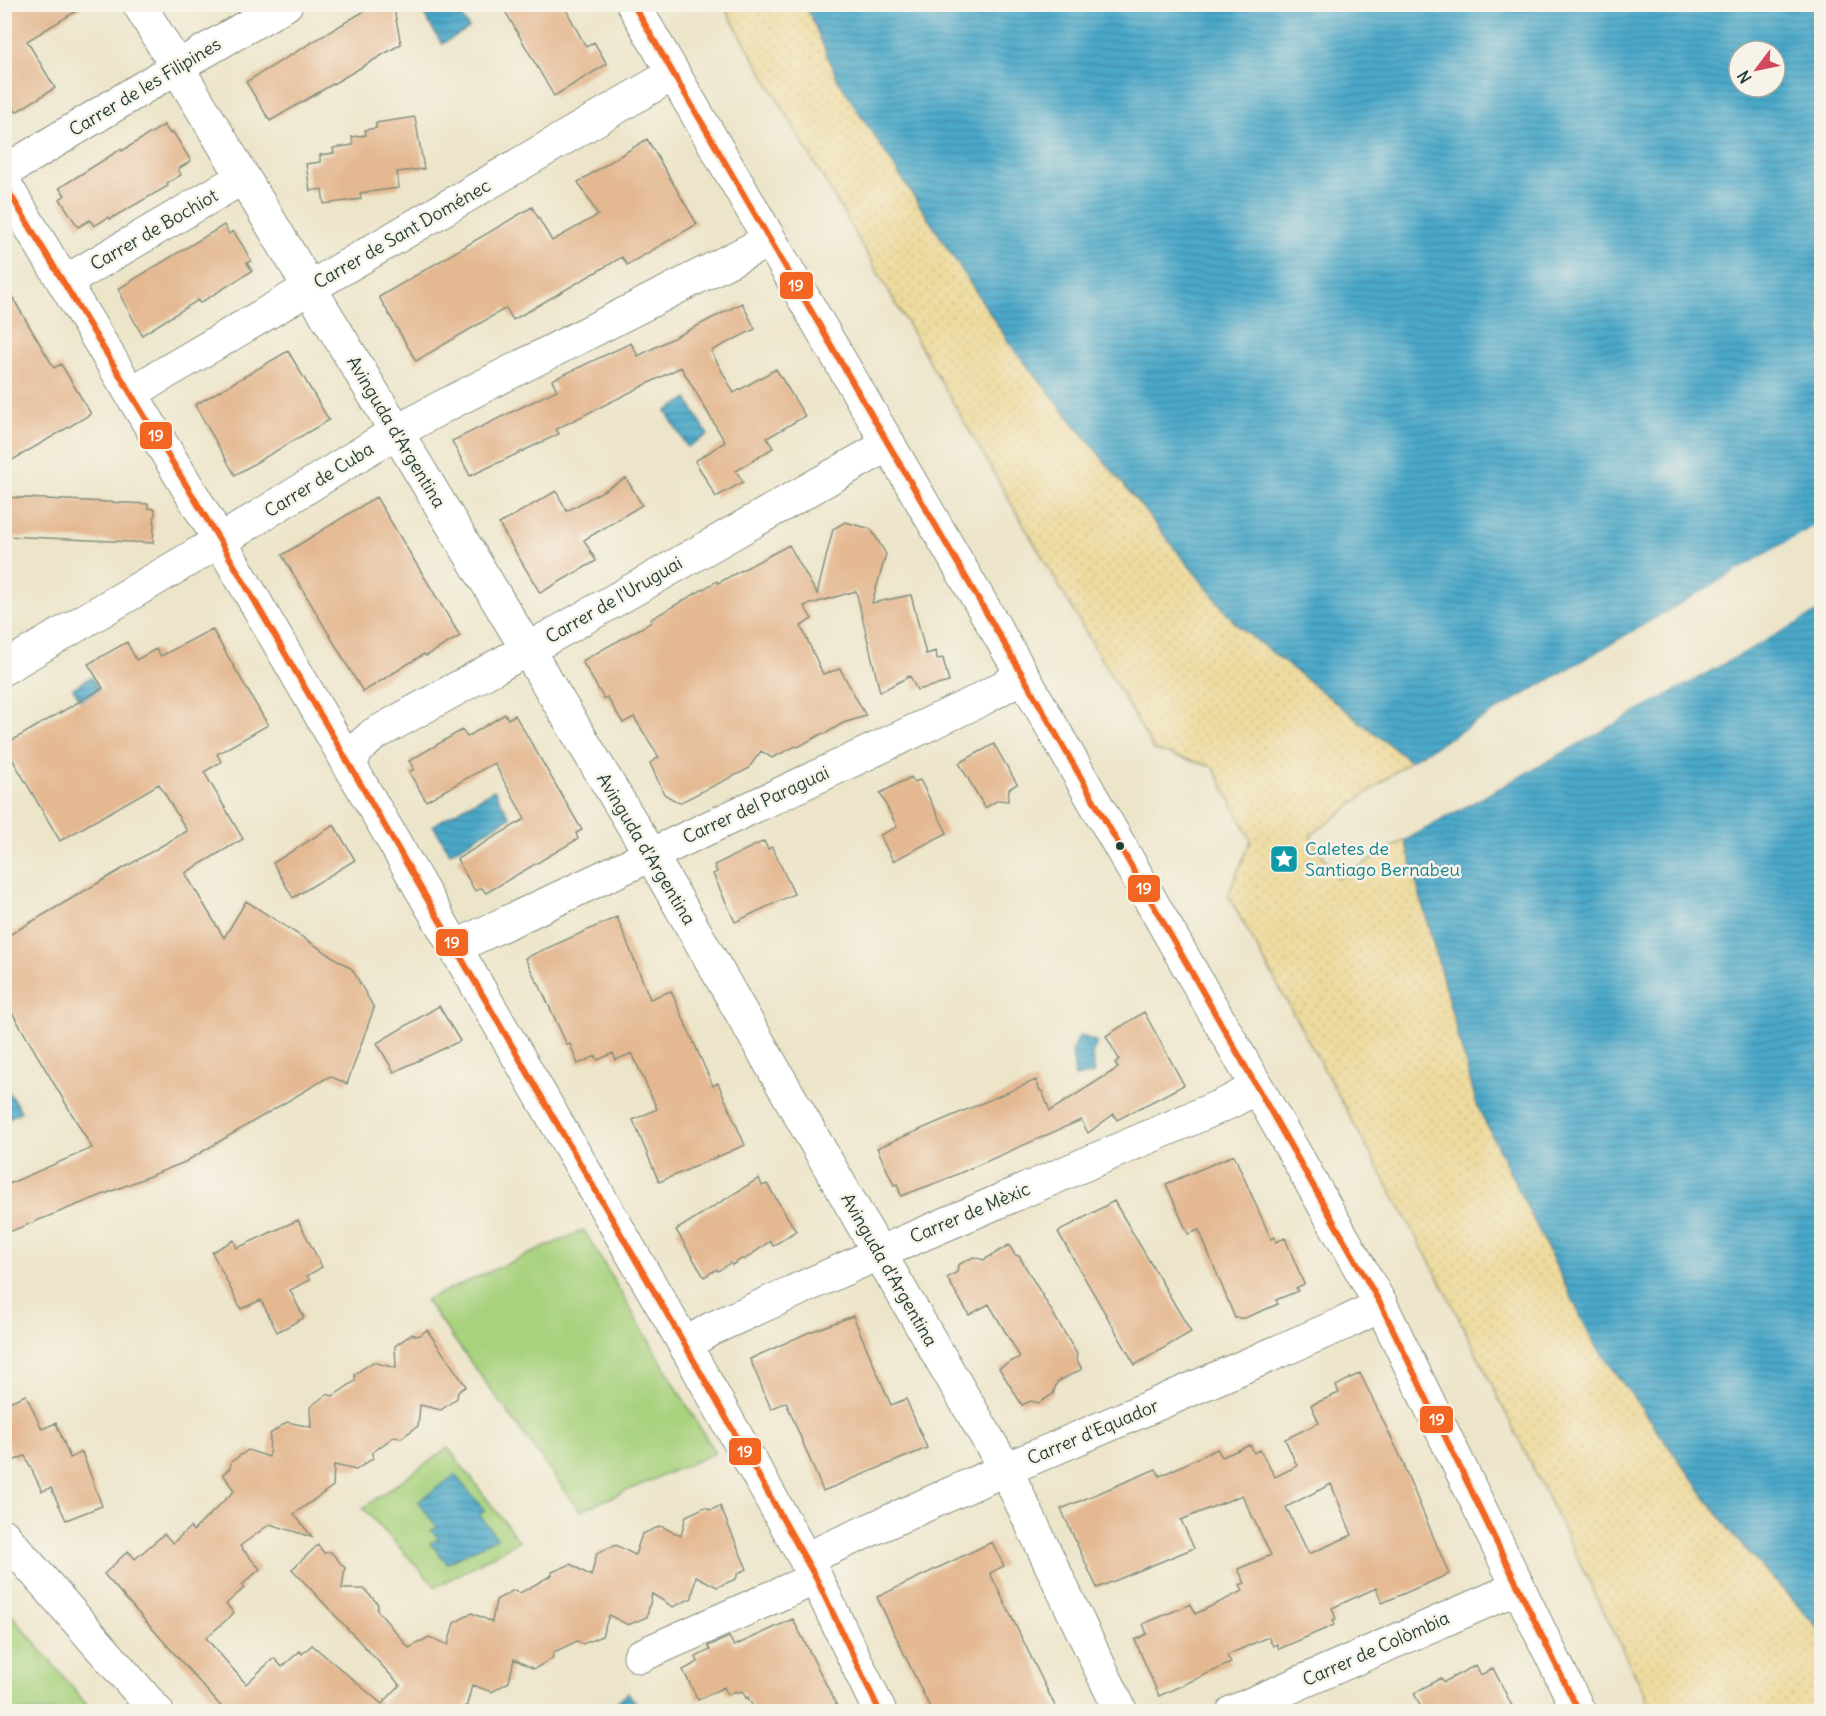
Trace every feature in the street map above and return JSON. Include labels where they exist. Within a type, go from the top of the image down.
[{"type":"street","name":"Avinguda d'Argentina","points":[[139,4],[651,855],[1006,1470],[1121,1712]]},
{"type":"street","name":"Carrer de les Filipines","points":[[4,172],[286,4]]},
{"type":"street","points":[[633,4],[1023,676],[1382,1305],[1579,1712]]},
{"type":"street","name":"Carrer de Sant Doménec","points":[[131,393],[673,74]]},
{"type":"street","name":"Carrer de Bochiot","points":[[65,282],[242,178]]},
{"type":"street","points":[[4,183],[220,541],[685,1345],[811,1568],[880,1712]]},
{"type":"street","name":"Carrer de Cuba","points":[[4,668],[220,541],[397,432],[770,240]]},
{"type":"street","name":"Carrer de l'Uruguai","points":[[349,765],[358,749],[373,735],[889,444]]},
{"type":"street","name":"Carrer del Paraguai","points":[[455,947],[978,701],[1023,676]]},
{"type":"street","name":"Carrer de Mèxic","points":[[685,1345],[711,1329],[879,1253],[1230,1102],[1257,1087]]},
{"type":"street","name":"Carrer d'Equador","points":[[640,1656],[1006,1470],[1347,1323],[1382,1305]]},
{"type":"street","points":[[4,1536],[157,1712]]},
{"type":"street","name":"Carrer de Colòmbia","points":[[1233,1712],[1519,1587]]},
{"type":"green space","points":[[584,1230],[715,1453],[580,1511],[425,1300]]},
{"type":"green space","points":[[448,1448],[519,1541],[436,1587],[363,1508]]},
{"type":"green space","points":[[5,1607],[92,1711],[5,1711]]},
{"type":"sand","name":"Caletes de Santiago Bernabeu","points":[[723,5],[806,5],[838,80],[1010,344],[1236,624],[1410,761],[1310,836],[1338,879],[1405,840],[1477,1105],[1594,1343],[1734,1536],[1821,1631],[1821,1711],[1653,1711],[1442,1284],[1228,895],[1251,840],[1213,767],[1154,750]]},
{"type":"water","points":[[418,5],[455,5],[469,28],[442,44]]},
{"type":"water","points":[[806,5],[1821,5],[1821,522],[1410,761],[1236,624],[1010,344],[838,80]]},
{"type":"water","points":[[687,399],[708,435],[687,447],[666,411]]},
{"type":"water","points":[[1821,609],[1821,1631],[1734,1536],[1594,1343],[1477,1105],[1405,840]]},
{"type":"water","points":[[91,677],[124,729],[105,740],[73,688]]},
{"type":"water","points":[[494,790],[510,817],[450,853],[433,825]]},
{"type":"water","points":[[1080,1035],[1097,1042],[1092,1054],[1094,1074],[1075,1077],[1072,1050]]},
{"type":"water","points":[[4,1085],[21,1111],[5,1121],[4,1121]]},
{"type":"water","points":[[455,1475],[485,1511],[479,1514],[497,1538],[447,1563],[430,1543],[439,1539],[431,1530],[438,1528],[418,1502]]},
{"type":"water","points":[[628,1693],[643,1711],[584,1712],[581,1708],[601,1703],[606,1710]]},
{"type":"pier","points":[[1821,522],[1822,526],[1412,763],[1408,763]]},
{"type":"pier","points":[[1822,606],[1818,611],[1402,841],[1404,837]]},
{"type":"building","points":[[4,4],[88,4],[27,41],[55,88],[16,112],[4,92]]},
{"type":"building","points":[[376,4],[393,4],[401,44],[270,121],[246,82]]},
{"type":"building","points":[[501,4],[563,4],[586,47],[594,42],[607,64],[554,96]]},
{"type":"building","points":[[415,117],[424,169],[397,172],[399,188],[360,193],[361,199],[324,204],[322,189],[310,191],[306,164],[320,162],[320,155],[334,153],[333,148],[353,145],[352,137],[366,135],[365,130],[376,128],[376,123]]},
{"type":"building","points":[[164,125],[170,134],[173,132],[191,161],[178,169],[181,175],[167,183],[168,186],[110,219],[109,217],[94,226],[90,220],[78,227],[60,199],[65,195],[59,188]]},
{"type":"building","points":[[647,139],[697,224],[627,265],[622,257],[513,320],[506,308],[416,361],[379,297],[532,207],[552,241],[598,215],[578,182]]},
{"type":"building","points":[[224,225],[229,234],[233,231],[243,246],[251,261],[247,263],[252,271],[200,303],[198,300],[142,335],[118,289]]},
{"type":"building","points":[[4,283],[54,368],[61,364],[91,414],[4,465]]},
{"type":"building","points":[[742,303],[755,329],[711,351],[734,393],[776,369],[805,416],[767,438],[773,448],[736,471],[743,482],[716,497],[695,461],[725,442],[681,367],[556,429],[559,434],[470,476],[452,441],[557,390],[552,380],[631,343],[638,356]]},
{"type":"building","points":[[288,351],[329,420],[235,475],[195,405]]},
{"type":"building","points":[[626,478],[642,505],[584,540],[596,561],[540,593],[499,524],[556,491],[567,511]]},
{"type":"building","points":[[4,497],[148,504],[148,508],[155,509],[153,543],[4,536]]},
{"type":"building","points":[[376,497],[460,636],[426,656],[424,654],[363,692],[282,555]]},
{"type":"building","points":[[845,522],[871,529],[886,554],[872,603],[911,595],[926,654],[936,651],[937,659],[943,658],[949,682],[917,690],[910,676],[880,692],[856,591],[804,606],[812,619],[801,626],[823,674],[840,669],[866,716],[843,723],[825,734],[772,758],[761,751],[748,769],[679,803],[664,794],[650,763],[659,757],[634,717],[623,723],[607,697],[604,699],[582,661],[652,622],[651,619],[717,581],[718,583],[789,545],[817,594],[833,529]]},
{"type":"building","points":[[212,629],[268,725],[217,754],[221,762],[204,772],[243,839],[185,873],[224,938],[246,901],[352,969],[374,1008],[347,1084],[330,1076],[185,1162],[4,1234],[4,1186],[92,1148],[4,999],[4,938],[187,831],[159,784],[60,841],[4,745],[103,688],[88,664],[127,642],[136,660],[156,649],[161,656]]},
{"type":"building","points":[[505,714],[508,719],[515,715],[582,830],[576,833],[578,839],[486,893],[482,888],[475,891],[457,859],[525,819],[494,763],[426,801],[409,772],[414,769],[409,761],[462,730],[467,737]]},
{"type":"building","points":[[994,744],[1017,784],[1009,789],[1008,801],[998,800],[985,808],[959,763]]},
{"type":"building","points":[[911,777],[914,782],[920,780],[947,833],[893,861],[880,835],[897,827],[880,793]]},
{"type":"building","points":[[334,825],[355,860],[293,898],[273,863]]},
{"type":"building","points":[[764,841],[768,849],[772,847],[794,894],[735,922],[713,874],[717,872],[714,865]]},
{"type":"building","points":[[617,917],[650,999],[671,991],[713,1086],[718,1083],[745,1145],[659,1182],[633,1120],[657,1109],[632,1053],[616,1060],[613,1053],[598,1060],[596,1056],[578,1064],[525,958]]},
{"type":"building","points":[[439,1006],[460,1041],[394,1072],[377,1043]]},
{"type":"building","points":[[1144,1012],[1184,1085],[1117,1120],[1114,1114],[1088,1133],[1081,1120],[944,1180],[901,1196],[877,1148],[1036,1080],[1050,1111],[1118,1068],[1115,1063],[1119,1059],[1106,1036]]},
{"type":"building","points":[[1234,1155],[1271,1239],[1275,1237],[1276,1242],[1285,1238],[1304,1284],[1296,1288],[1298,1291],[1276,1300],[1278,1304],[1245,1318],[1235,1318],[1199,1230],[1188,1234],[1166,1184]]},
{"type":"building","points":[[759,1178],[762,1186],[767,1184],[796,1231],[773,1246],[770,1241],[744,1260],[743,1258],[732,1265],[730,1263],[704,1277],[676,1230]]},
{"type":"building","points":[[1114,1201],[1191,1332],[1135,1365],[1058,1232]]},
{"type":"building","points":[[298,1220],[322,1267],[307,1276],[310,1280],[290,1290],[304,1318],[277,1332],[261,1300],[241,1309],[212,1252],[234,1240],[237,1248]]},
{"type":"building","points":[[1009,1245],[1015,1255],[1019,1256],[1077,1354],[1076,1359],[1082,1369],[1057,1382],[1053,1394],[1039,1403],[1031,1401],[1022,1405],[999,1368],[1020,1357],[989,1304],[969,1315],[947,1278],[957,1272],[958,1265],[973,1257],[984,1260]]},
{"type":"building","points":[[853,1316],[891,1405],[906,1399],[927,1448],[823,1491],[786,1402],[771,1409],[750,1359],[807,1333]]},
{"type":"building","points":[[427,1330],[466,1386],[458,1392],[457,1398],[441,1410],[420,1405],[418,1426],[401,1438],[395,1436],[373,1452],[373,1458],[356,1470],[334,1465],[333,1486],[294,1514],[312,1537],[270,1524],[240,1546],[260,1569],[226,1604],[234,1613],[206,1638],[246,1684],[274,1658],[282,1667],[300,1651],[302,1654],[312,1645],[382,1704],[400,1685],[292,1569],[318,1545],[324,1553],[331,1552],[345,1568],[342,1589],[364,1589],[378,1604],[377,1610],[409,1648],[429,1637],[448,1645],[454,1623],[472,1613],[492,1622],[496,1600],[514,1590],[520,1593],[552,1575],[552,1572],[571,1564],[591,1576],[597,1553],[616,1545],[635,1555],[642,1534],[661,1526],[681,1536],[686,1516],[705,1507],[711,1510],[720,1506],[747,1569],[738,1573],[736,1579],[717,1587],[696,1576],[692,1598],[673,1607],[652,1594],[647,1617],[628,1625],[609,1615],[602,1636],[583,1644],[577,1641],[554,1652],[552,1659],[534,1669],[514,1659],[509,1682],[492,1692],[472,1685],[467,1705],[456,1712],[226,1712],[104,1574],[128,1551],[135,1559],[164,1534],[173,1543],[190,1527],[193,1531],[234,1491],[223,1474],[230,1468],[231,1462],[248,1450],[269,1457],[270,1434],[287,1422],[311,1427],[310,1407],[327,1394],[333,1396],[355,1381],[355,1374],[373,1362],[396,1368],[395,1346],[412,1334],[418,1336]]},
{"type":"building","points":[[1360,1373],[1405,1466],[1449,1574],[1382,1603],[1376,1588],[1332,1608],[1336,1619],[1332,1620],[1334,1625],[1279,1649],[1277,1644],[1273,1646],[1268,1637],[1227,1655],[1231,1663],[1159,1696],[1135,1640],[1147,1634],[1143,1624],[1191,1604],[1195,1614],[1243,1591],[1240,1585],[1245,1583],[1238,1569],[1271,1555],[1242,1495],[1181,1520],[1194,1548],[1097,1588],[1061,1509],[1156,1469],[1160,1476],[1217,1449],[1222,1457],[1250,1445],[1254,1453],[1260,1450],[1275,1477],[1297,1466],[1285,1439],[1319,1423],[1311,1405],[1339,1393],[1336,1386]],"holes":[[[1331,1484],[1352,1535],[1309,1554],[1286,1507]]]},
{"type":"building","points":[[26,1395],[42,1429],[56,1423],[70,1458],[82,1452],[102,1506],[66,1520],[51,1488],[42,1491],[25,1456],[15,1460],[4,1438],[4,1404]]},
{"type":"building","points":[[992,1542],[1004,1566],[990,1573],[1058,1712],[932,1712],[877,1597]]},
{"type":"building","points":[[793,1619],[840,1712],[755,1712],[748,1697],[746,1698],[742,1691],[728,1695],[724,1687],[698,1700],[683,1670],[698,1662],[696,1657],[710,1650],[708,1646],[729,1637],[734,1646]]},
{"type":"building","points":[[1476,1665],[1481,1675],[1493,1668],[1515,1712],[1423,1712],[1414,1693],[1441,1678],[1444,1682]]},
{"type":"transit line","name":"19","points":[[633,4],[1023,676],[1381,1305],[1579,1712]]},
{"type":"transit line","name":"19","points":[[4,184],[220,541],[685,1345],[816,1578],[880,1712]]},
{"type":"place","name":"Caletes de Santiago Bernabeu","points":[[1284,859]]}]
